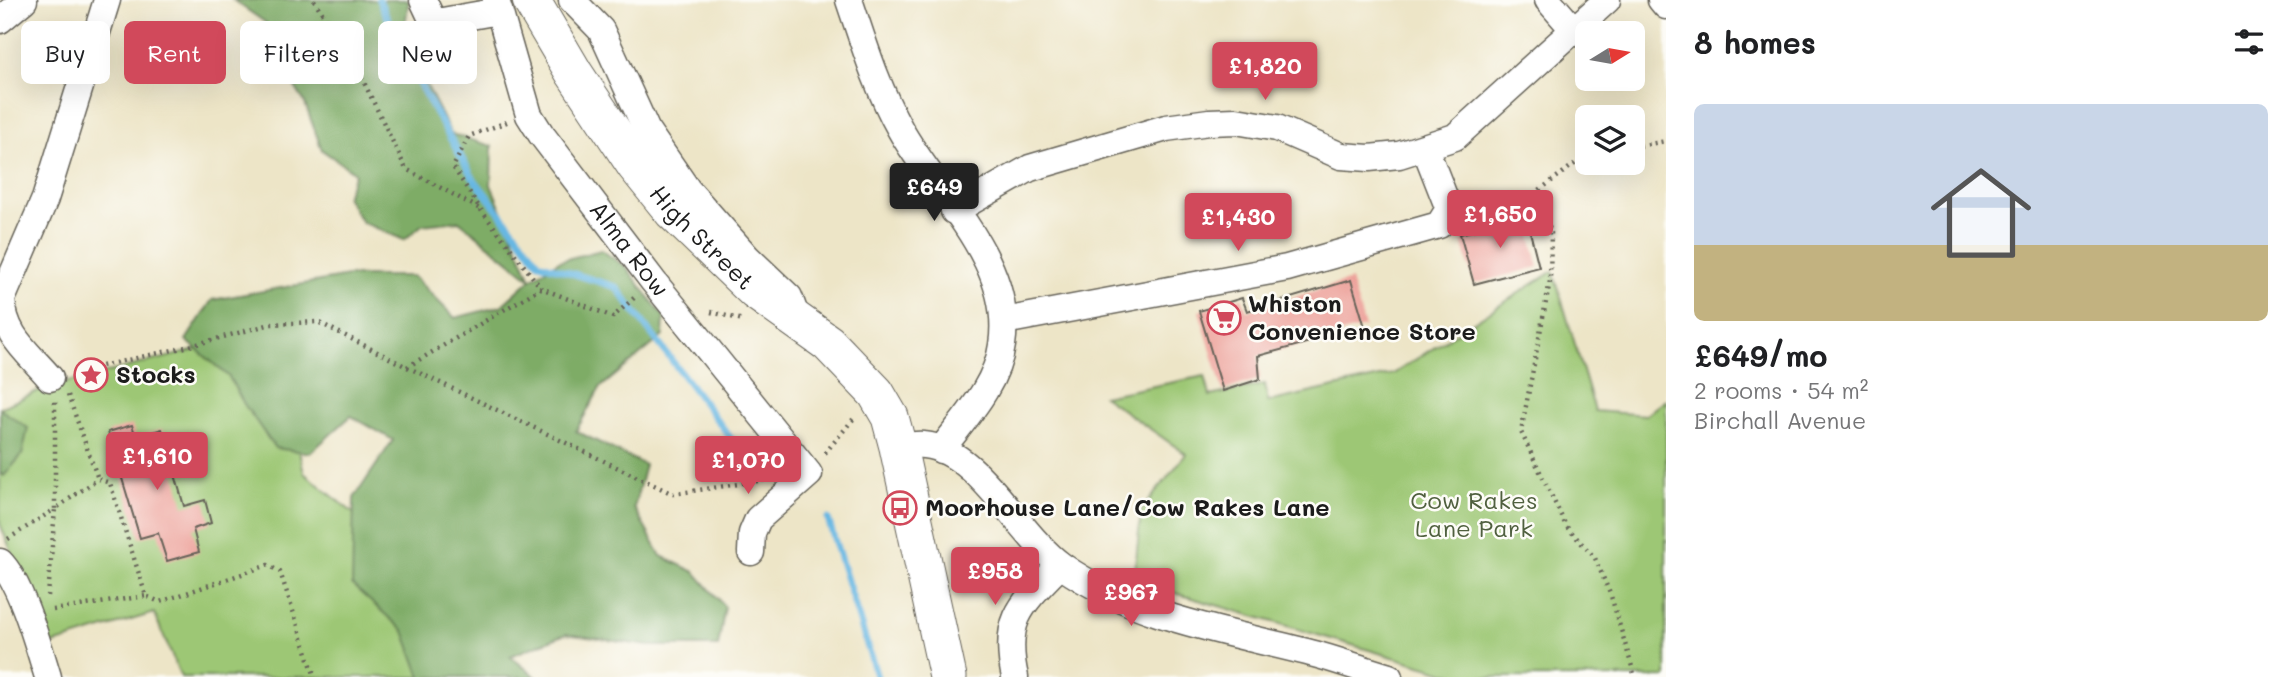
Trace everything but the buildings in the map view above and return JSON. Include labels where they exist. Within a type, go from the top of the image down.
[{"type":"street","points":[[0,20],[24,0]]},
{"type":"street","points":[[53,383],[9,331],[3,317],[2,299],[45,199],[107,0]]},
{"type":"street","points":[[423,0],[430,17],[437,22],[509,4]]},
{"type":"street","points":[[572,0],[601,30]]},
{"type":"street","points":[[589,0],[647,131],[687,189],[748,258],[789,297],[797,320]]},
{"type":"street","points":[[849,0],[883,96],[901,132],[975,240],[990,270],[1000,300],[1004,321],[1002,347],[992,377],[941,450]]},
{"type":"street","points":[[1548,0],[1574,30]]},
{"type":"street","points":[[954,211],[1030,168],[1166,128],[1209,122],[1236,121],[1277,128],[1341,156],[1369,158],[1425,148],[1455,137],[1607,0]]},
{"type":"street","points":[[1661,0],[1666,6]]},
{"type":"street","name":"Alma Row","points":[[509,4],[528,115],[653,281],[809,474]]},
{"type":"street","name":"High Street","points":[[509,4],[574,73],[635,165],[673,212],[755,291],[828,343],[876,393],[890,417],[898,447],[948,677]]},
{"type":"street","points":[[1004,321],[1287,268],[1439,225],[1448,209],[1425,148]]},
{"type":"street","points":[[898,447],[926,444],[971,466],[1040,547],[1060,565],[1124,601],[1203,628],[1309,652],[1389,677]]},
{"type":"street","points":[[751,552],[752,533],[758,519],[809,474]]},
{"type":"street","points":[[0,562],[37,613],[48,677]]},
{"type":"street","points":[[1015,677],[1009,641],[1015,620],[1025,601],[1060,565]]},
{"type":"path","points":[[314,0],[356,66],[406,169],[481,210]]},
{"type":"path","points":[[528,115],[469,136],[453,167],[481,210],[541,288],[613,317]]},
{"type":"path","points":[[1645,145],[1666,141]]},
{"type":"path","points":[[1448,209],[1462,211],[1534,194],[1575,164]]},
{"type":"path","points":[[1534,194],[1546,215],[1551,233],[1550,281],[1521,432],[1566,526],[1595,558],[1611,596],[1635,677]]},
{"type":"path","points":[[407,367],[541,288]]},
{"type":"path","points":[[53,383],[271,324],[318,322],[673,494],[809,474]]},
{"type":"path","points":[[53,383],[66,391],[98,479]]},
{"type":"path","points":[[53,383],[55,509],[37,613],[146,596],[160,603],[268,565],[281,572],[315,677]]},
{"type":"path","points":[[0,544],[98,479]]},
{"type":"path","points":[[98,479],[110,483],[146,596]]},
{"type":"green space","points":[[233,0],[409,0],[406,21],[378,21],[378,84],[426,84],[451,134],[492,146],[491,185],[531,279],[459,221],[422,225],[404,240],[362,222],[346,197],[355,173],[322,150],[304,101],[293,84],[364,84],[364,21],[263,21]]},
{"type":"green space","points":[[601,250],[626,267],[664,317],[663,336],[600,388],[576,431],[645,465],[634,508],[661,556],[695,572],[725,607],[718,646],[649,646],[566,634],[510,656],[536,677],[421,677],[404,631],[352,585],[354,498],[393,440],[351,416],[310,453],[275,448],[229,377],[186,340],[212,300],[348,276],[413,276],[455,318],[501,306],[531,279],[559,261]]},
{"type":"green space","name":"Cow Rakes Lane Park","points":[[1553,271],[1595,411],[1646,415],[1666,399],[1666,677],[1461,677],[1134,581],[1141,511],[1186,454],[1103,396],[1205,376],[1210,396],[1265,384],[1268,402],[1393,374]]},
{"type":"green space","points":[[271,331],[304,473],[394,546],[444,677],[181,677],[154,613],[50,645],[0,524],[0,408],[45,388]]},
{"type":"green space","points":[[0,409],[28,428],[22,455],[4,476],[0,473]]},
{"type":"waterway","points":[[379,0],[408,64],[473,178],[539,263],[616,287],[758,474]]},
{"type":"waterway","points":[[828,519],[877,677]]},
{"type":"place","name":"Whiston Convenience Store","points":[[1224,318]]},
{"type":"place","name":"Stocks","points":[[91,375]]},
{"type":"place","name":"Moorhouse Lane/Cow Rakes Lane","points":[[900,508]]}]
